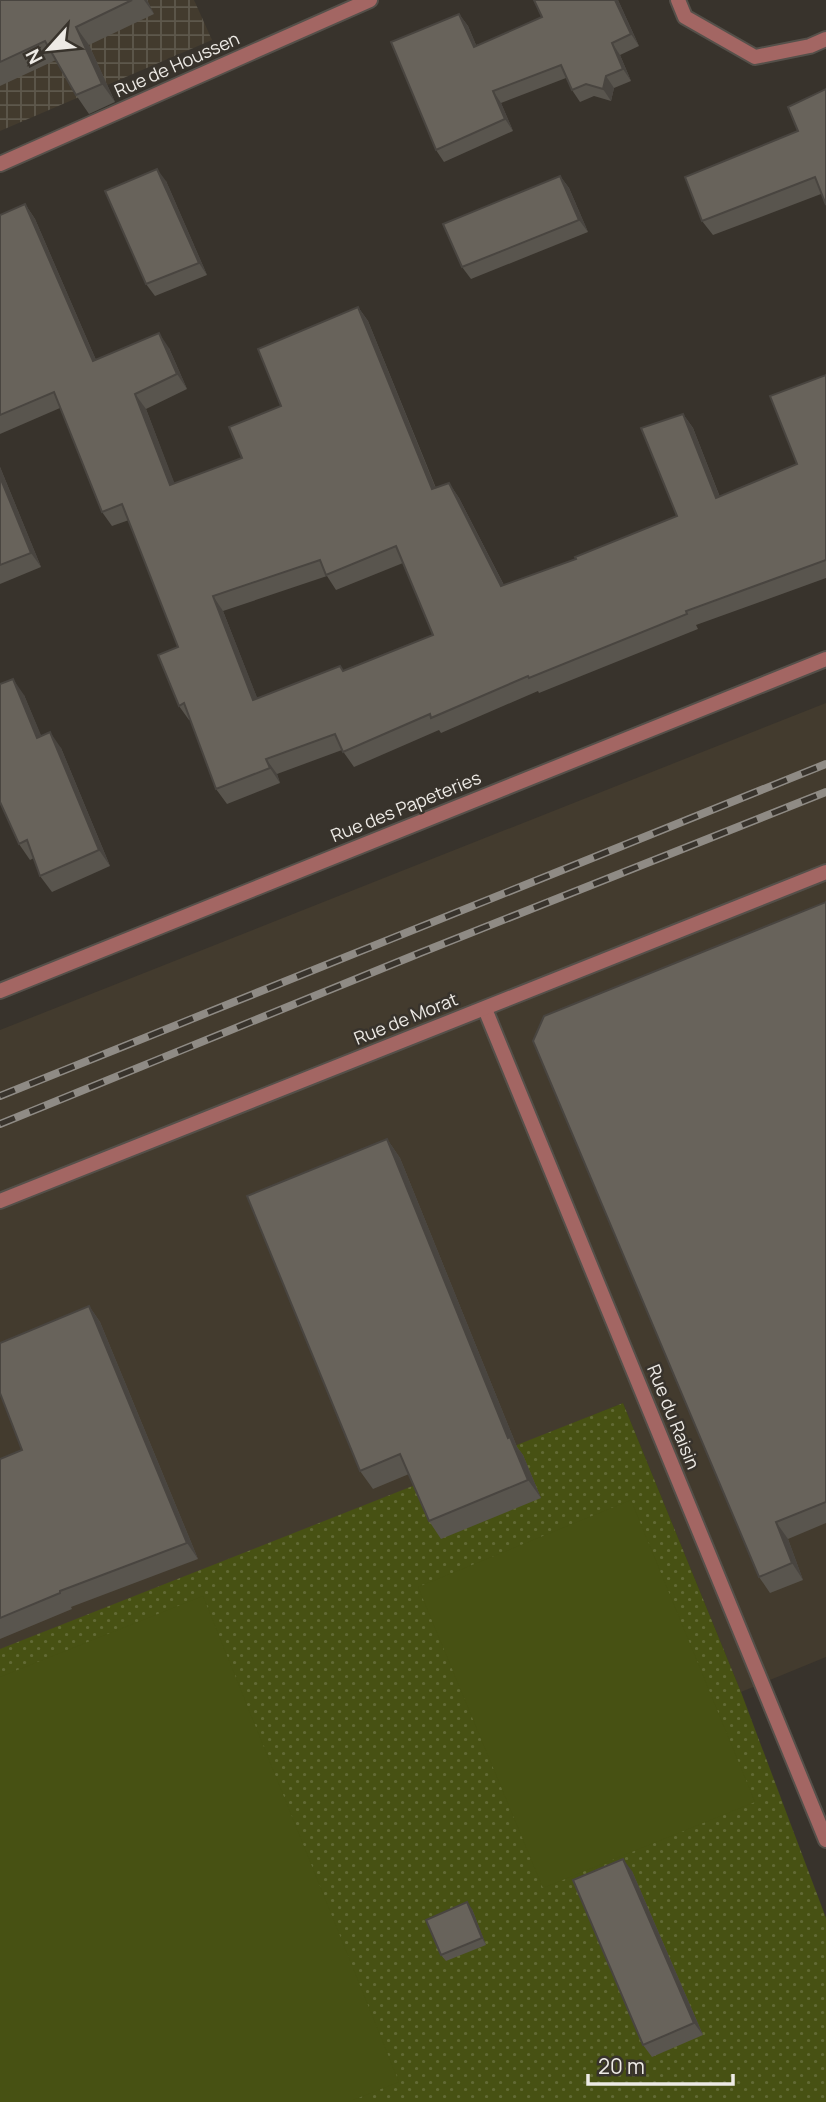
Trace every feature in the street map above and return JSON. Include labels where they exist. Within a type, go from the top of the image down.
[{"type":"street","name":"Rue de Houssen","points":[[0,164],[370,0]]},
{"type":"street","points":[[678,0],[685,17],[755,57],[810,46],[826,40]]},
{"type":"street","name":"Rue des Papeteries","points":[[0,991],[826,659]]},
{"type":"street","name":"Rue de Morat","points":[[0,1200],[826,872]]},
{"type":"street","name":"Rue du Raisin","points":[[485,1009],[826,1839]]},
{"type":"shaded area","points":[[0,0],[194,0],[212,40],[0,131]]},
{"type":"shaded area","points":[[826,703],[826,1657],[741,1692],[623,1403],[0,1655],[0,1030]]},
{"type":"green space","points":[[623,1403],[741,1692],[826,1918],[826,2102],[0,2102],[0,1649]]},
{"type":"green space","points":[[631,1500],[755,1802],[543,1888],[418,1587]]},
{"type":"green space","points":[[203,1596],[399,2082],[348,2102],[0,2102],[0,1677]]},
{"type":"building","points":[[0,0],[132,0],[76,27],[102,84],[76,95],[45,41],[0,62]]},
{"type":"building","points":[[534,0],[615,0],[631,34],[612,43],[623,69],[606,76],[603,89],[586,84],[572,90],[561,65],[493,91],[505,119],[436,150],[391,42],[459,14],[474,47],[542,17]]},
{"type":"building","points":[[826,89],[826,205],[815,177],[702,221],[685,177],[798,131],[788,107]]},
{"type":"building","points":[[157,169],[199,263],[146,284],[105,191]]},
{"type":"building","points":[[560,176],[579,220],[462,267],[443,224]]},
{"type":"building","points":[[25,204],[93,361],[159,333],[177,374],[135,394],[170,485],[242,458],[229,427],[281,406],[258,349],[358,307],[432,489],[449,483],[501,586],[576,559],[575,557],[677,516],[641,428],[683,414],[716,498],[797,464],[770,396],[826,375],[826,560],[686,611],[687,614],[529,678],[528,676],[431,718],[430,714],[343,752],[335,734],[266,759],[270,768],[216,789],[184,703],[179,706],[158,655],[178,647],[122,504],[102,512],[54,392],[0,415],[0,215]],"holes":[[[396,546],[433,635],[343,671],[340,666],[253,700],[213,596],[320,560],[326,575]]]},
{"type":"building","points":[[0,477],[31,553],[0,565]]},
{"type":"building","points":[[13,679],[37,738],[50,732],[99,850],[40,876],[27,840],[19,844],[0,802],[0,684]]},
{"type":"building","points":[[826,902],[826,1502],[776,1522],[792,1563],[759,1577],[533,1041],[544,1016]]},
{"type":"building","points":[[387,1139],[508,1438],[510,1437],[528,1480],[429,1521],[400,1454],[360,1471],[247,1196]]},
{"type":"building","points":[[89,1306],[187,1543],[60,1591],[0,1618],[0,1459],[22,1450],[0,1393],[0,1343]]},
{"type":"building","points":[[623,1859],[694,2023],[643,2045],[573,1880]]},
{"type":"building","points":[[467,1902],[482,1938],[441,1955],[426,1920]]},
{"type":"railway","points":[[0,1096],[826,764]]},
{"type":"railway","points":[[0,1124],[826,792]]}]
